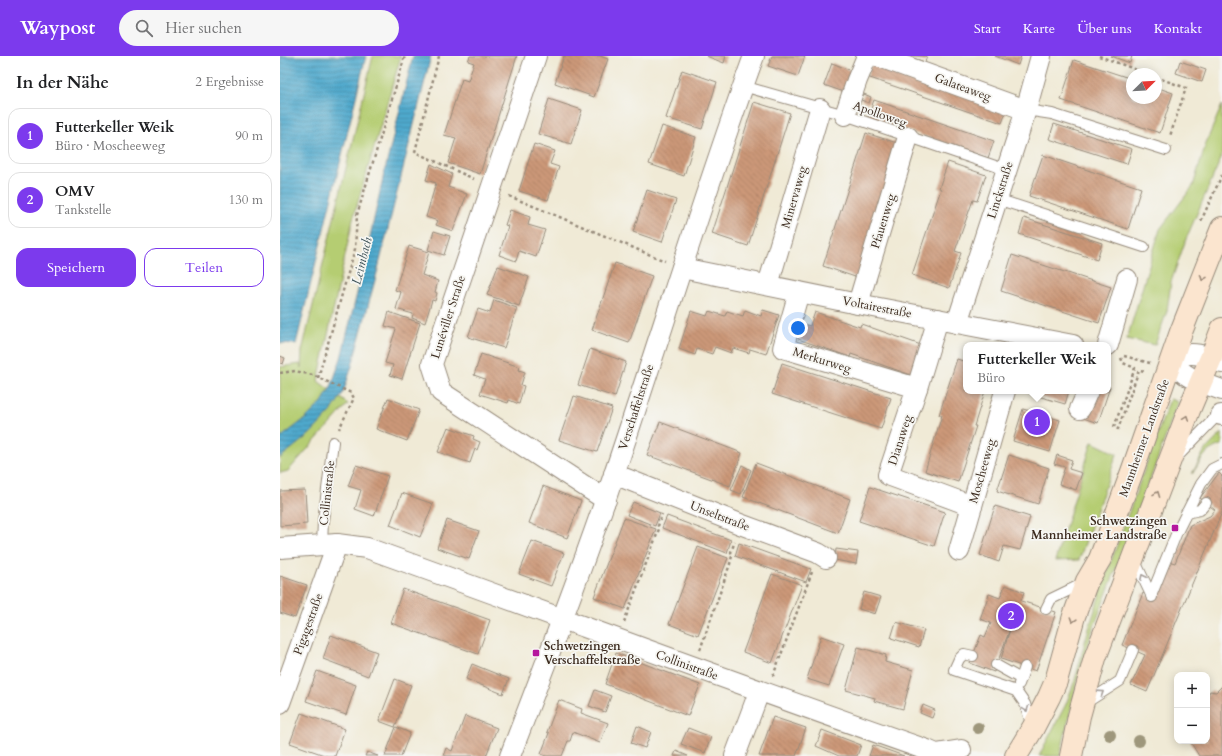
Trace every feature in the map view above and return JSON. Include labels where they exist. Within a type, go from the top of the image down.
[{"type":"main road","name":"Mannheimer Landstraße","points":[[1016,756],[1033,728],[1056,681],[1074,616],[1087,581],[1100,559],[1173,358],[1181,332],[1222,228]]},
{"type":"main road","points":[[1072,756],[1079,716],[1095,658],[1201,382],[1217,361],[1222,329]]},
{"type":"street","name":"Lunéviller Straße","points":[[536,56],[432,364],[441,392],[606,500]]},
{"type":"street","name":"Verschaffeltstraße","points":[[510,756],[564,619],[606,500],[682,268],[754,56]]},
{"type":"street","points":[[845,115],[867,56]]},
{"type":"street","name":"Galateaweg","points":[[877,56],[1026,110]]},
{"type":"street","name":"Linckstraße","points":[[957,323],[1042,56]]},
{"type":"street","name":"Minervaweg","points":[[768,285],[820,109]]},
{"type":"street","name":"Pfauenweg","points":[[858,304],[908,137]]},
{"type":"street","name":"Voltairestraße","points":[[682,268],[957,323],[1019,340],[1041,342]]},
{"type":"street","points":[[1114,350],[1127,279]]},
{"type":"street","name":"Merkurweg","points":[[800,292],[783,348],[918,388]]},
{"type":"street","name":"Dianaweg","points":[[938,319],[918,388],[888,475],[972,506]]},
{"type":"street","points":[[1217,361],[1197,354],[1188,353],[1173,358],[1179,370],[1190,378],[1222,390]]},
{"type":"street","name":"Moscheeweg","points":[[959,551],[1004,394]]},
{"type":"street","points":[[1080,409],[1087,394]]},
{"type":"street","name":"Unseltstraße","points":[[614,474],[822,555]]},
{"type":"street","name":"Collinistraße","points":[[280,548],[329,545],[367,548],[564,619],[693,668],[936,754],[961,750]]},
{"type":"street","name":"Pigagestraße","points":[[280,703],[329,545]]},
{"type":"street","points":[[735,756],[763,693]]},
{"type":"lane","name":"Apolloweg","points":[[743,86],[845,115],[1006,170]]},
{"type":"lane","points":[[1026,110],[1052,114],[1166,150]]},
{"type":"lane","points":[[997,199],[1144,248]]},
{"type":"lane","points":[[1168,467],[1213,420],[1222,415]]},
{"type":"lane","name":"Collinistraße","points":[[329,545],[323,521],[333,442]]},
{"type":"lane","points":[[1134,558],[1152,597],[1177,532],[1201,484],[1212,469],[1222,464]]},
{"type":"lane","points":[[1186,513],[1200,510],[1206,503]]},
{"type":"lane","points":[[1046,609],[1052,599],[1087,581]]},
{"type":"lane","points":[[1082,705],[1120,681],[1133,650]]},
{"type":"lane","points":[[973,656],[964,654],[959,659],[954,670],[1016,691],[1025,704],[1033,728]]},
{"type":"lane","points":[[996,664],[1021,679]]},
{"type":"lane","points":[[1016,691],[1025,667]]},
{"type":"path","points":[[318,378],[355,249],[357,216],[405,56]]},
{"type":"path","points":[[439,56],[415,152],[478,181],[490,189],[682,268]]},
{"type":"path","points":[[1099,56],[1132,68]]},
{"type":"path","points":[[1162,79],[1186,88],[1166,150]]},
{"type":"path","points":[[1114,350],[1123,363],[1135,368],[1114,427],[1118,429],[1139,370],[1146,371]]},
{"type":"path","points":[[1132,359],[1145,362]]},
{"type":"path","points":[[280,373],[295,371],[313,375],[351,393],[354,398],[333,442]]},
{"type":"path","points":[[617,639],[659,529]]},
{"type":"path","points":[[763,693],[822,555]]},
{"type":"path","points":[[693,668],[732,556]]},
{"type":"green space","points":[[373,56],[401,56],[353,219],[318,381],[348,404],[288,471],[280,473],[280,367],[300,364],[301,368],[302,351]]},
{"type":"green space","points":[[1222,105],[1222,156],[1186,239],[1171,282],[1167,311],[1155,345],[1127,339],[1160,229],[1193,186],[1206,143]]},
{"type":"green space","points":[[1170,399],[1178,402],[1146,491],[1093,629],[1081,667],[1060,756],[1039,756],[1066,704],[1075,680],[1086,638],[1105,578]]},
{"type":"green space","points":[[1222,433],[1222,445],[1211,449],[1201,460],[1192,474],[1205,450]]},
{"type":"green space","points":[[1092,442],[1117,454],[1079,560],[1055,561]]},
{"type":"water","points":[[280,56],[366,56],[296,344],[280,343]]},
{"type":"water","points":[[413,56],[431,56],[378,269],[352,366],[343,393],[331,412],[310,434],[280,458],[280,438],[306,418],[322,402],[331,387],[341,358]]},
{"type":"building","points":[[470,56],[517,56],[480,174],[448,163],[456,138],[444,135],[462,79],[468,81],[474,63],[468,61]]},
{"type":"building","points":[[564,56],[600,56],[608,59],[594,97],[555,83]]},
{"type":"building","points":[[706,56],[726,56],[724,63]]},
{"type":"building","points":[[772,56],[805,56],[798,76],[768,66]]},
{"type":"building","points":[[907,56],[927,56],[925,62]]},
{"type":"building","points":[[995,56],[1021,56],[1018,65]]},
{"type":"building","points":[[1111,56],[1132,56],[1130,63]]},
{"type":"building","points":[[1074,60],[1126,77],[1126,104],[1162,104],[1162,89],[1173,93],[1160,133],[1061,100]]},
{"type":"building","points":[[872,61],[1008,107],[1002,123],[867,77]]},
{"type":"building","points":[[1180,61],[1206,70],[1202,82],[1176,73]]},
{"type":"building","points":[[832,63],[852,71],[844,92],[824,85]]},
{"type":"building","points":[[682,70],[717,82],[702,129],[666,118]]},
{"type":"building","points":[[864,94],[871,97],[869,103],[861,100]]},
{"type":"building","points":[[549,99],[582,110],[571,144],[538,134]]},
{"type":"building","points":[[874,100],[994,141],[988,158],[868,117]]},
{"type":"building","points":[[754,102],[790,113],[748,246],[712,234]]},
{"type":"building","points":[[1054,124],[1132,149],[1127,164],[1049,139]]},
{"type":"building","points":[[662,126],[696,137],[684,176],[649,164]]},
{"type":"building","points":[[866,133],[900,144],[858,278],[823,266]]},
{"type":"building","points":[[534,144],[555,151],[550,164],[559,167],[548,200],[519,191]]},
{"type":"building","points":[[1043,155],[1141,188],[1128,229],[1029,196]]},
{"type":"building","points":[[948,162],[986,175],[977,201],[973,200],[955,251],[961,253],[949,288],[912,275],[941,189],[939,188]]},
{"type":"building","points":[[431,164],[452,174],[448,187],[467,194],[453,231],[436,225],[438,221],[426,217],[436,183],[426,180]]},
{"type":"building","points":[[647,190],[676,200],[662,242],[633,232]]},
{"type":"building","points":[[510,210],[530,217],[528,225],[545,230],[536,257],[519,251],[516,261],[499,255],[508,226],[505,225]]},
{"type":"building","points":[[1024,218],[1102,243],[1097,260],[1019,234]]},
{"type":"building","points":[[434,231],[450,236],[444,255],[428,250]]},
{"type":"building","points":[[409,246],[429,252],[422,275],[438,281],[435,292],[437,293],[435,301],[432,300],[425,323],[412,318],[413,314],[396,309],[401,292],[395,290]]},
{"type":"building","points":[[1012,255],[1111,287],[1099,323],[1001,291]]},
{"type":"building","points":[[615,263],[652,276],[629,343],[592,330]]},
{"type":"building","points":[[498,266],[529,277],[519,306],[487,295]]},
{"type":"building","points":[[494,300],[517,308],[504,348],[468,337],[478,309],[490,313]]},
{"type":"building","points":[[745,310],[761,316],[763,310],[779,315],[766,354],[750,349],[749,353],[733,348],[731,353],[715,347],[712,354],[697,349],[695,355],[679,349],[691,311],[707,316],[709,311],[725,316],[727,311],[743,316]]},
{"type":"building","points":[[389,312],[420,323],[402,379],[390,375],[393,365],[385,363],[396,329],[385,326]]},
{"type":"building","points":[[815,312],[860,327],[861,324],[921,345],[911,375],[851,354],[850,357],[798,339],[803,324],[810,326]]},
{"type":"building","points":[[590,349],[626,362],[615,397],[578,385]]},
{"type":"building","points":[[481,354],[520,367],[519,370],[525,372],[521,385],[524,386],[519,404],[509,400],[508,403],[480,394],[485,379],[474,375]]},
{"type":"building","points":[[280,356],[285,358],[283,364],[280,363]]},
{"type":"building","points":[[957,359],[963,361],[963,394],[984,394],[974,426],[976,426],[958,482],[925,471],[942,415],[939,415]]},
{"type":"building","points":[[782,363],[891,398],[881,429],[772,394]]},
{"type":"building","points":[[1031,394],[1068,394],[1065,404]]},
{"type":"building","points":[[1092,394],[1108,394],[1098,423],[1083,418]]},
{"type":"building","points":[[574,396],[612,408],[597,452],[559,440]]},
{"type":"building","points":[[388,398],[419,410],[407,441],[376,429]]},
{"type":"building","points":[[1023,409],[1060,420],[1050,452],[1013,441]]},
{"type":"building","points":[[660,422],[742,453],[730,486],[647,455]]},
{"type":"building","points":[[448,427],[474,436],[473,439],[480,442],[477,450],[475,449],[470,463],[438,452]]},
{"type":"building","points":[[1009,455],[1049,468],[1038,504],[997,491]]},
{"type":"building","points":[[1057,455],[1072,460],[1069,469],[1082,473],[1076,490],[1059,484],[1065,467],[1054,464]]},
{"type":"building","points":[[756,463],[850,499],[838,533],[743,497]]},
{"type":"building","points":[[356,465],[388,476],[374,516],[355,509],[361,490],[348,486]]},
{"type":"building","points":[[742,465],[751,470],[741,494],[731,490]]},
{"type":"building","points":[[1219,473],[1222,476],[1222,512],[1147,692],[1131,685],[1145,655],[1122,645],[1143,593],[1154,598],[1168,561],[1175,563],[1190,525],[1210,516],[1215,510],[1200,498]]},
{"type":"building","points":[[543,486],[581,501],[567,538],[529,523]]},
{"type":"building","points":[[870,487],[945,512],[934,546],[859,521]]},
{"type":"building","points":[[305,490],[307,524],[280,526],[280,491]]},
{"type":"building","points":[[402,493],[433,504],[420,537],[390,525]]},
{"type":"building","points":[[633,502],[660,513],[655,526],[627,515]]},
{"type":"building","points":[[995,506],[1030,517],[1020,550],[1004,546],[999,562],[980,555]]},
{"type":"building","points":[[667,516],[731,540],[727,553],[662,528]]},
{"type":"building","points":[[624,518],[656,529],[625,609],[594,597]]},
{"type":"building","points":[[447,520],[479,531],[469,559],[437,548]]},
{"type":"building","points":[[532,541],[564,553],[551,586],[519,574]]},
{"type":"building","points":[[739,543],[811,569],[806,582],[735,556]]},
{"type":"building","points":[[698,547],[728,558],[698,635],[669,624]]},
{"type":"building","points":[[836,549],[858,552],[856,564],[835,560]]},
{"type":"building","points":[[772,574],[802,585],[772,663],[743,652]]},
{"type":"building","points":[[280,576],[307,585],[295,618],[280,613]]},
{"type":"building","points":[[1005,585],[1024,592],[1021,601],[1056,612],[1036,671],[1001,659],[1011,626],[994,672],[970,663],[981,635],[985,637],[991,623],[980,619],[989,594],[1000,598]]},
{"type":"building","points":[[403,589],[490,620],[478,654],[391,623]]},
{"type":"building","points":[[864,592],[881,597],[875,614],[859,609]]},
{"type":"building","points":[[896,622],[924,630],[919,647],[891,638]]},
{"type":"building","points":[[331,635],[377,652],[368,676],[323,659]]},
{"type":"building","points":[[821,636],[844,644],[829,686],[807,679]]},
{"type":"building","points":[[858,647],[886,655],[885,662],[913,670],[903,709],[874,701],[875,698],[846,690]]},
{"type":"building","points":[[616,653],[700,685],[688,716],[605,684]]},
{"type":"building","points":[[472,664],[509,679],[503,694],[466,679]]},
{"type":"building","points":[[317,671],[356,685],[346,715],[306,701]]},
{"type":"building","points":[[395,679],[411,685],[395,727],[379,721]]},
{"type":"building","points":[[1222,686],[1222,756],[1199,756],[1192,744],[1210,744],[1210,691],[1216,692]]},
{"type":"building","points":[[595,690],[611,696],[605,712],[589,706]]},
{"type":"building","points":[[559,700],[582,709],[581,713],[608,723],[600,743],[573,732],[562,756],[546,756],[541,754],[549,733],[547,732]]},
{"type":"building","points":[[923,705],[935,710],[932,718],[920,713]]},
{"type":"building","points":[[301,713],[345,729],[335,756],[327,756],[290,743]]},
{"type":"building","points":[[465,716],[497,728],[486,756],[443,756],[446,748],[452,751]]},
{"type":"building","points":[[773,717],[806,728],[796,756],[759,756]]},
{"type":"building","points":[[637,726],[651,732],[645,748],[631,743]]},
{"type":"building","points":[[396,727],[410,733],[401,756],[385,756]]},
{"type":"building","points":[[688,728],[711,737],[705,753],[681,744]]},
{"type":"building","points":[[822,730],[861,745],[857,756],[839,756],[816,746]]},
{"type":"building","points":[[873,745],[904,756],[869,756]]},
{"type":"building","points":[[676,751],[688,756],[674,756]]},
{"type":"building","points":[[367,752],[378,756],[365,756]]},
{"type":"place","name":"Futterkeller Weik","points":[[1037,422]]},
{"type":"place","name":"Schwetzingen Mannheimer Landstraße","points":[[1175,528]]},
{"type":"place","name":"OMV","points":[[1011,616]]},
{"type":"place","name":"Schwetzingen Verschaffeltstraße","points":[[536,653]]},
{"type":"water label","name":"Leimbach","points":[[362,261]]}]
